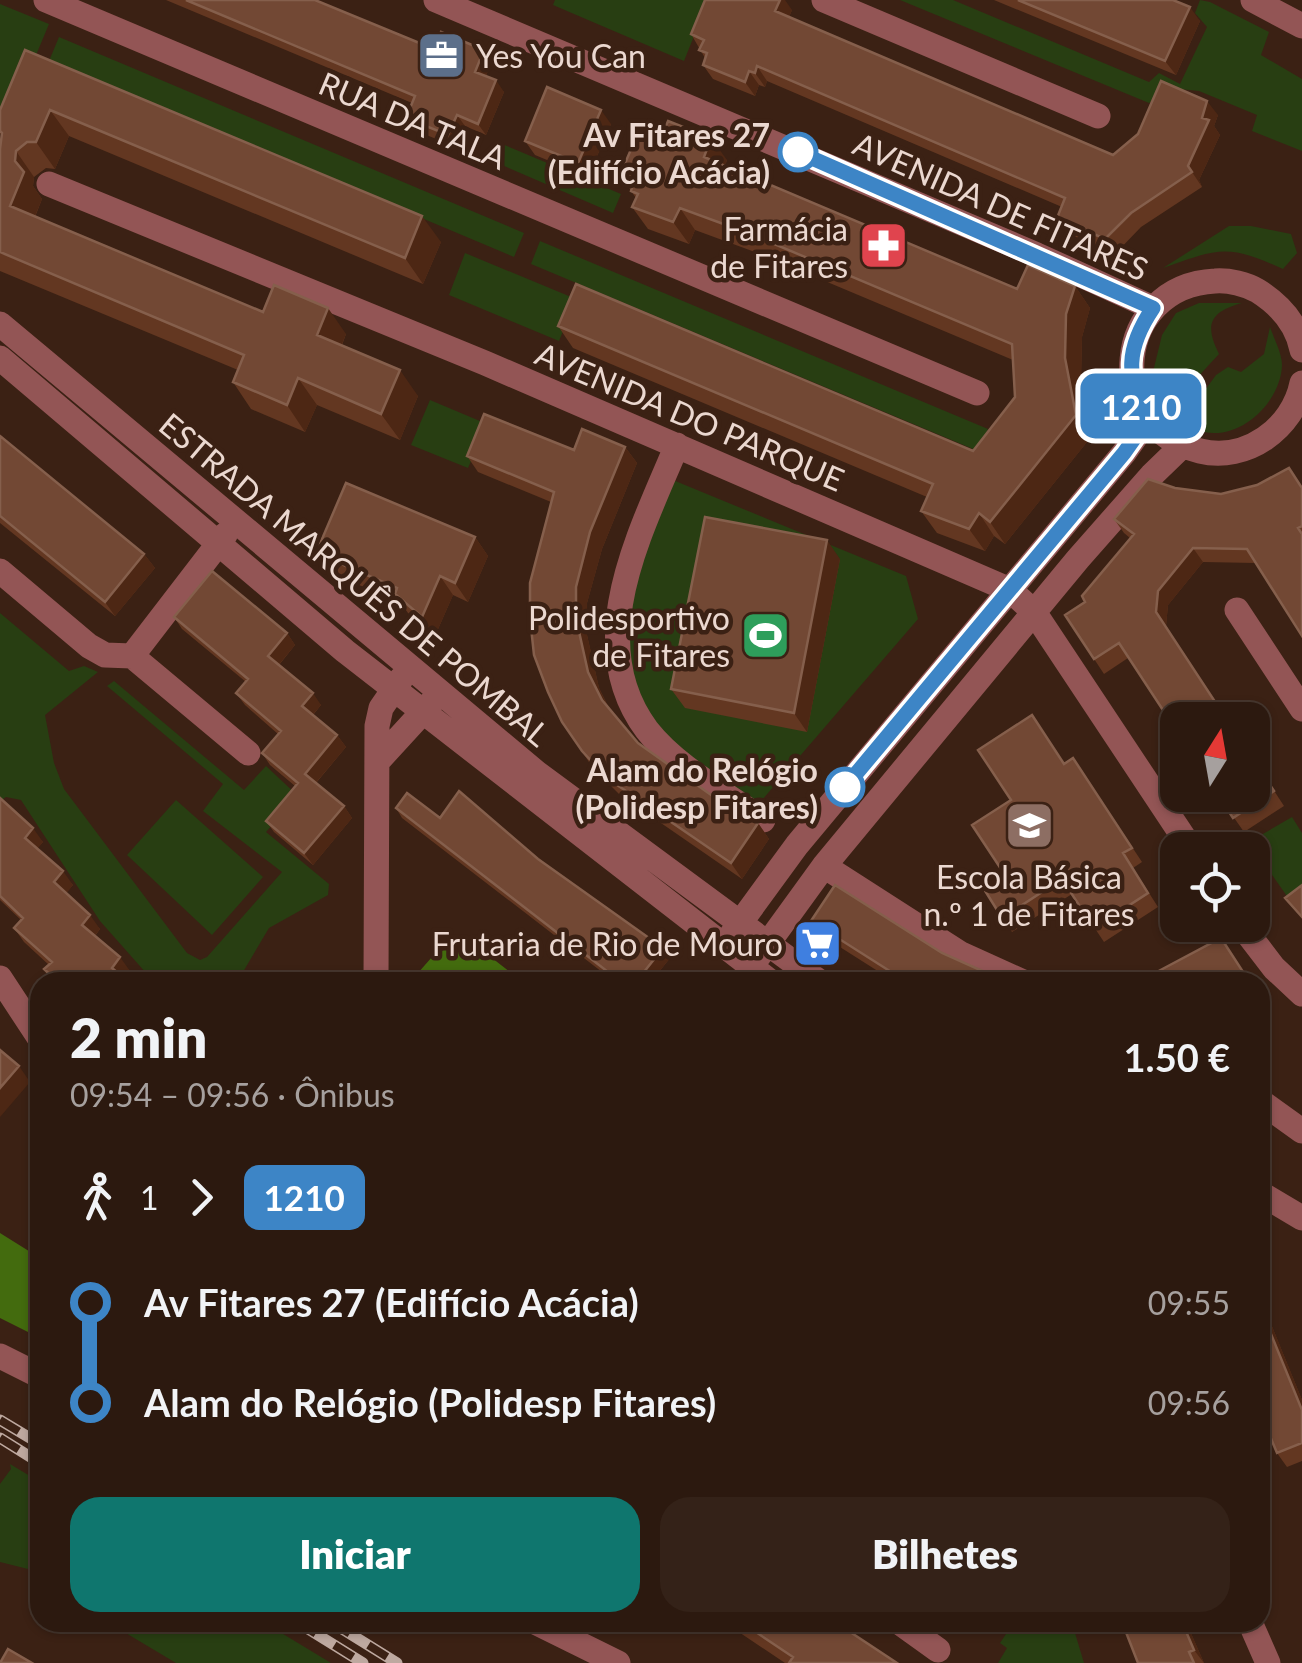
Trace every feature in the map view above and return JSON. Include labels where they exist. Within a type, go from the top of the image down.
[{"type":"street","name":"RUA DA TALA","points":[[46,0],[977,393]]},
{"type":"street","name":"AVENIDA DE FITARES","points":[[436,0],[1153,308]]},
{"type":"street","points":[[824,0],[1098,116]]},
{"type":"street","points":[[1252,0],[1302,26]]},
{"type":"street","name":"AVENIDA DO PARQUE","points":[[49,184],[677,445],[1010,590],[1034,612],[1180,832]]},
{"type":"street","points":[[1302,350],[1290,320],[1274,301],[1252,287],[1226,280],[1199,282],[1174,292],[1153,308],[1140,328],[1131,362],[1136,398],[1148,419],[1182,446],[1205,452],[1228,453],[1295,428],[1302,383]]},
{"type":"street","name":"ESTRADA MARQUÊS DE POMBAL","points":[[0,324],[235,524],[598,820],[806,972]]},
{"type":"street","name":"ESTRADA MARQUÊS DE POMBAL","points":[[0,358],[217,546],[392,690],[757,972]]},
{"type":"street","points":[[723,946],[797,845],[1124,453],[1148,419]]},
{"type":"street","points":[[677,445],[632,553],[619,606],[618,662],[628,694],[648,730],[679,760],[763,820]]},
{"type":"street","points":[[762,972],[768,944],[824,866],[1034,612],[1152,475],[1182,446]]},
{"type":"street","points":[[132,656],[235,524]]},
{"type":"street","points":[[0,571],[89,646],[105,655],[132,656],[248,753]]},
{"type":"street","points":[[1237,610],[1302,709]]},
{"type":"street","points":[[376,972],[377,726],[381,708],[410,667]]},
{"type":"street","points":[[377,762],[440,692]]},
{"type":"street","points":[[824,866],[962,954],[1001,972]]},
{"type":"street","points":[[1254,942],[1302,994]]},
{"type":"street","points":[[0,978],[30,1024]]},
{"type":"street","points":[[1270,1108],[1302,1131]]},
{"type":"street","points":[[1270,1199],[1302,1218]]},
{"type":"street","points":[[0,1356],[30,1371]]},
{"type":"street","points":[[555,1632],[618,1663]]},
{"type":"street","points":[[913,1632],[938,1650]]},
{"type":"street","points":[[1254,1632],[1268,1663]]},
{"type":"green space","points":[[555,0],[708,1],[684,61],[553,5]]},
{"type":"green space","points":[[900,0],[953,0],[1149,82],[1159,73],[1180,84],[1207,27],[1195,13],[1200,0],[1210,2],[1269,32],[1261,55],[1302,79],[1302,151],[1252,131],[1257,115],[1199,91],[1170,88],[1149,103]]},
{"type":"green space","points":[[0,4],[49,24],[11,115],[0,110]]},
{"type":"green space","points":[[59,37],[524,233],[514,257],[49,61]]},
{"type":"green space","points":[[495,141],[621,194],[613,213],[488,159]]},
{"type":"green space","points":[[1229,226],[1291,234],[1297,253],[1283,269],[1236,252],[1211,253],[1163,268]]},
{"type":"green space","points":[[540,241],[988,429],[978,451],[531,264]]},
{"type":"green space","points":[[465,253],[576,299],[559,341],[449,295]]},
{"type":"green space","points":[[1199,303],[1242,303],[1217,315],[1211,327],[1219,354],[1170,407],[1152,376],[1162,335],[1176,313]]},
{"type":"green space","points":[[1270,327],[1282,365],[1280,379],[1257,415],[1232,430],[1218,433],[1204,432],[1184,419],[1216,375],[1228,367],[1241,372],[1264,354]]},
{"type":"green space","points":[[430,400],[487,424],[468,468],[411,445]]},
{"type":"green space","name":"Polidesportivo de Fitares","points":[[668,478],[906,576],[918,619],[756,807],[667,743],[633,689],[627,617]]},
{"type":"green space","points":[[0,613],[69,671],[84,666],[98,672],[45,715],[54,763],[64,789],[187,953],[200,960],[207,957],[282,872],[203,811],[223,784],[107,686],[114,681],[244,790],[266,766],[298,796],[266,832],[329,884],[328,895],[269,928],[243,972],[145,972],[100,921],[21,800],[6,797],[0,801]]},
{"type":"green space","points":[[176,800],[263,877],[212,935],[127,855]]},
{"type":"green space","points":[[1292,817],[1302,833],[1302,890],[1289,899],[1270,872],[1270,832],[1266,832]]},
{"type":"green space","points":[[465,937],[510,972],[419,972],[432,957]]},
{"type":"green space","points":[[0,1233],[30,1252],[30,1333],[0,1318]]},
{"type":"green space","points":[[10,1464],[30,1476],[30,1570],[0,1562],[0,1484],[11,1469]]},
{"type":"green space","points":[[124,1632],[280,1632],[331,1663],[176,1663]]},
{"type":"green space","points":[[1007,1632],[1075,1632],[1084,1663],[998,1663],[1007,1648],[1000,1643]]},
{"type":"building","points":[[186,0],[315,0],[434,49],[441,32],[484,50],[475,72],[496,80],[478,124],[457,115],[448,135],[406,118],[415,96]]},
{"type":"building","points":[[705,0],[780,0],[775,11],[1113,155],[1138,134],[1161,81],[1207,101],[1202,118],[1209,120],[1188,166],[1192,172],[1131,213],[1105,239],[1057,218],[1065,198],[757,66],[755,73],[749,71],[745,82],[703,65],[707,53],[699,50],[704,40],[691,34]]},
{"type":"building","points":[[1018,0],[1173,0],[1190,7],[1165,61]]},
{"type":"building","points":[[25,50],[422,216],[405,258],[50,110],[36,142],[27,142],[16,151],[15,161],[24,172],[10,206],[263,312],[274,285],[328,308],[317,335],[400,370],[381,414],[298,378],[287,405],[233,382],[244,355],[0,252],[0,110]]},
{"type":"building","points":[[547,87],[601,110],[578,163],[525,141]]},
{"type":"building","points":[[668,121],[711,138],[704,157],[1017,289],[1028,265],[1075,286],[1066,314],[1065,358],[1076,415],[990,522],[979,513],[969,529],[921,511],[933,484],[558,326],[576,284],[973,451],[1015,397],[1012,344],[680,208],[673,222],[632,207],[638,194],[631,191],[634,181],[620,175],[638,133],[651,138],[656,128],[664,131]]},
{"type":"building","points":[[484,414],[574,450],[582,429],[625,447],[590,532],[576,587],[576,618],[588,672],[602,700],[638,743],[742,817],[758,823],[731,863],[607,778],[562,722],[534,655],[530,618],[530,583],[554,492],[467,456]]},
{"type":"building","points":[[0,436],[144,554],[105,602],[0,516]]},
{"type":"building","points":[[1289,468],[1302,488],[1302,526],[1298,528],[1302,534],[1302,636],[1247,549],[1193,548],[1158,591],[1156,612],[1215,702],[1160,702],[1160,706],[1119,643],[1094,659],[1065,615],[1085,602],[1082,596],[1134,534],[1114,519],[1148,479],[1175,488],[1221,494],[1257,485]]},
{"type":"building","points":[[346,483],[475,537],[455,583],[440,576],[422,617],[395,594],[397,588],[316,553]]},
{"type":"building","points":[[705,517],[827,540],[794,713],[671,689]]},
{"type":"building","points":[[212,571],[287,633],[268,656],[313,693],[302,706],[337,735],[305,774],[344,806],[304,853],[266,821],[298,783],[262,753],[281,731],[236,693],[248,679],[174,617]]},
{"type":"building","points":[[1032,715],[1064,764],[1073,758],[1132,848],[1123,853],[1148,893],[1094,928],[1062,879],[1002,918],[984,889],[1005,875],[972,825],[1011,800],[978,750]]},
{"type":"building","points":[[459,791],[538,859],[663,948],[644,972],[608,972],[396,808],[407,793],[440,818]]},
{"type":"building","points":[[0,798],[33,828],[25,838],[63,871],[54,882],[90,915],[82,925],[120,957],[112,968],[117,972],[47,972],[44,969],[52,962],[14,928],[23,918],[0,896]]},
{"type":"building","points":[[835,885],[942,953],[985,972],[891,972],[811,921]]},
{"type":"building","points":[[1302,885],[1302,917],[1285,898]]},
{"type":"building","points":[[1213,942],[1224,942],[1243,972],[1157,972]]},
{"type":"building","points":[[0,1050],[19,1066],[0,1088]]},
{"type":"building","points":[[1270,1332],[1302,1410],[1302,1443],[1277,1453],[1270,1436]]},
{"type":"building","points":[[756,1632],[850,1632],[897,1663],[789,1663],[793,1657]]},
{"type":"building","points":[[1126,1632],[1186,1632],[1194,1650],[1189,1652],[1194,1663],[1138,1663]]},
{"type":"building","points":[[8,1649],[32,1663],[0,1663]]},
{"type":"railway","points":[[0,1420],[30,1438]]},
{"type":"railway","points":[[0,1438],[30,1457]]},
{"type":"railway","points":[[313,1632],[363,1663]]},
{"type":"railway","points":[[347,1632],[397,1663]]},
{"type":"bus line","name":"1210","points":[[798,152],[1153,308],[1132,351],[1136,398],[1148,419],[1124,453],[845,787]]},
{"type":"place","name":"Yes You Can","points":[[441,55]]},
{"type":"place","name":"Av Fitares 27 (Edifício Acácia)","points":[[798,152]]},
{"type":"place","name":"Farmácia de Fitares","points":[[883,246]]},
{"type":"place","name":"Polidesportivo de Fitares","points":[[765,635]]},
{"type":"place","name":"Alam do Relógio (Polidesp Fitares)","points":[[845,787]]},
{"type":"place","name":"Escola Básica n.º 1 de Fitares","points":[[1029,826]]},
{"type":"place","name":"Frutaria de Rio de Mouro","points":[[818,943]]}]
